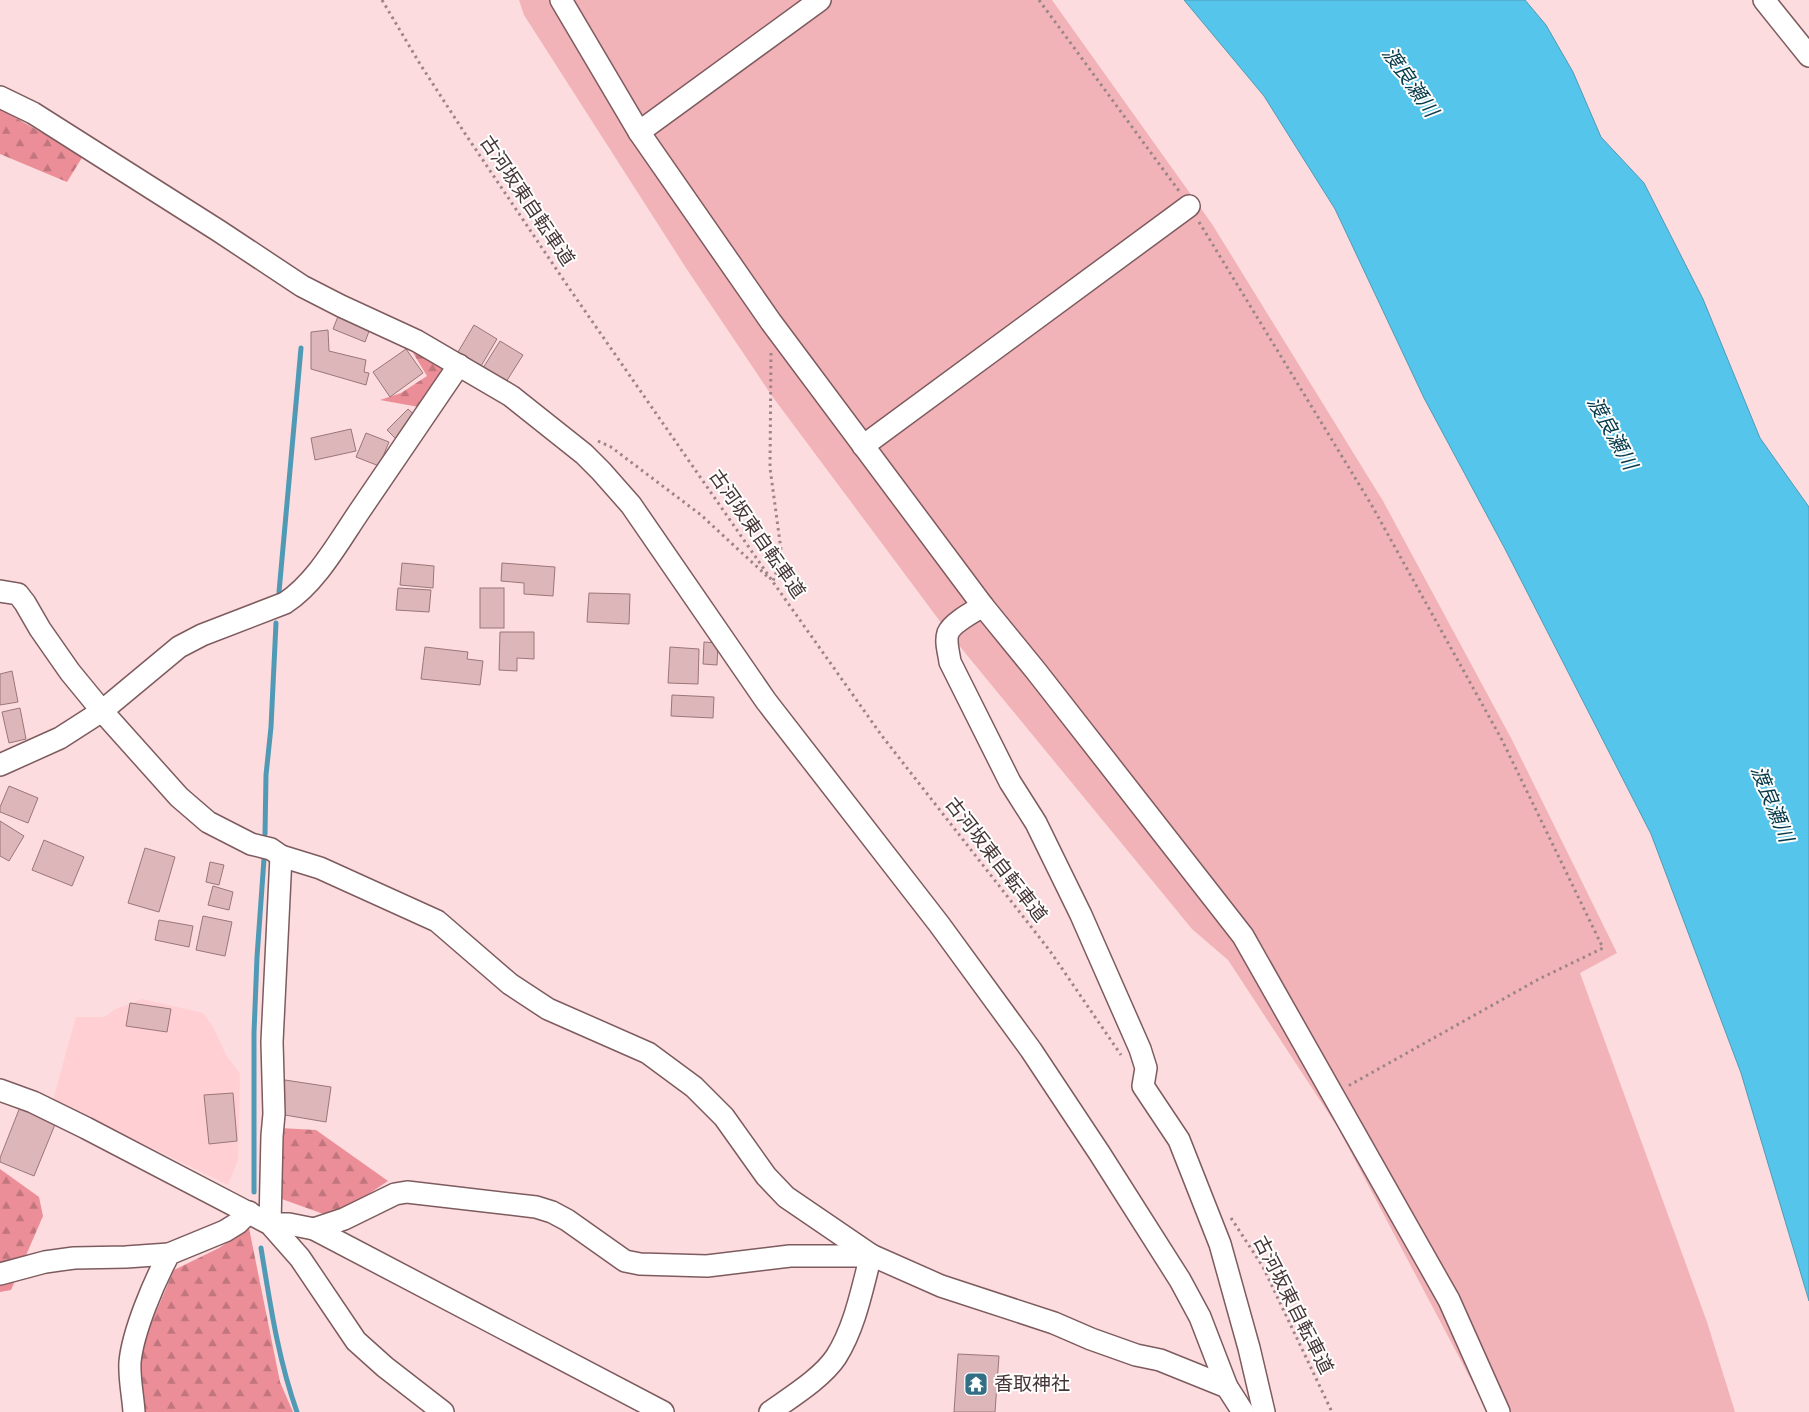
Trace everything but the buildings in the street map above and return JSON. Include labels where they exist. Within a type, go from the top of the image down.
[{"type":"street","points":[[561,0],[639,132],[771,322],[983,606],[1243,936],[1449,1300],[1499,1412]]},
{"type":"street","points":[[639,132],[820,0]]},
{"type":"street","points":[[1764,0],[1809,56]]},
{"type":"street","points":[[0,98],[33,113],[302,286],[416,341],[511,396],[596,465],[631,505],[766,701],[939,924],[1031,1050],[1180,1280],[1200,1317],[1227,1387],[1243,1412]]},
{"type":"street","points":[[863,446],[1189,206]]},
{"type":"street","points":[[0,765],[60,738],[102,711],[179,647],[202,635],[285,604],[296,596],[310,582],[342,537],[459,365]]},
{"type":"street","points":[[0,591],[18,594],[70,672],[102,711],[179,797],[208,822],[251,844],[271,849],[281,856],[320,868],[437,921],[510,984],[548,1008],[648,1053],[694,1086],[724,1117],[766,1176],[786,1197],[871,1255],[941,1286],[1054,1322],[1091,1340],[1136,1355],[1160,1360],[1227,1387]]},
{"type":"street","points":[[983,606],[960,620],[948,632],[947,642],[950,662],[1010,782],[1036,823],[1081,915],[1140,1049],[1146,1068],[1143,1086],[1179,1140],[1220,1244],[1249,1348],[1264,1412]]},
{"type":"street","points":[[270,1224],[274,1114],[272,1042],[281,856]]},
{"type":"street","points":[[0,1090],[33,1102],[86,1128],[270,1224],[300,1258],[356,1341],[385,1367],[443,1412]]},
{"type":"street","points":[[314,1229],[344,1219],[395,1194],[407,1192],[536,1207],[552,1212],[567,1220],[625,1261],[640,1264],[707,1266],[790,1256],[871,1255]]},
{"type":"street","points":[[0,1274],[45,1262],[74,1258],[169,1254],[225,1231],[238,1223],[249,1212]]},
{"type":"street","points":[[270,1224],[289,1224],[314,1229],[663,1412]]},
{"type":"street","points":[[134,1412],[130,1365],[131,1352],[143,1314],[159,1273],[169,1254]]},
{"type":"street","points":[[770,1412],[820,1374],[835,1358],[846,1337],[856,1310],[871,1255]]},
{"type":"path","name":"古河坂東自転車道","points":[[382,0],[425,72],[513,206],[774,582],[882,736],[1050,951],[1125,1061]]},
{"type":"path","points":[[1039,0],[1189,206],[1386,531],[1502,740],[1603,948],[1539,979],[1334,1094]]},
{"type":"path","points":[[595,439],[611,447],[701,515],[774,582],[782,557],[770,468],[772,396],[771,322]]},
{"type":"path","name":"古河坂東自転車道","points":[[1226,1210],[1263,1267],[1332,1412]]},
{"type":"shaded area","points":[[519,0],[1052,0],[1212,224],[1383,501],[1511,738],[1617,953],[1580,973],[1707,1322],[1735,1412],[1488,1412],[1337,1126],[1228,960],[1192,929],[948,632],[772,396],[686,268],[524,15]]},
{"type":"shaded area","points":[[142,999],[203,1013],[213,1027],[226,1055],[240,1074],[238,1160],[228,1185],[53,1100],[76,1017],[104,1017],[116,1009]]},
{"type":"green space","points":[[0,109],[83,156],[67,182],[0,154]]},
{"type":"green space","points":[[407,343],[444,362],[445,374],[419,407],[380,400],[401,393],[427,376]]},
{"type":"green space","points":[[280,1128],[316,1130],[388,1181],[352,1205],[329,1216],[279,1198]]},
{"type":"green space","points":[[0,1169],[39,1197],[43,1216],[11,1290],[0,1292]]},
{"type":"green space","points":[[249,1228],[280,1382],[293,1412],[142,1412],[140,1397],[141,1347],[174,1270],[219,1248]]},
{"type":"water","name":"渡良瀬川","points":[[1184,0],[1525,0],[1546,25],[1573,72],[1601,137],[1644,183],[1703,299],[1760,438],[1809,507],[1809,1301],[1741,1073],[1651,834],[1504,547],[1424,398],[1335,209],[1264,96]]},
{"type":"waterway","points":[[279,592],[301,348]]},
{"type":"waterway","points":[[265,834],[266,775],[271,727],[276,623]]},
{"type":"waterway","points":[[254,1192],[254,1033],[264,859]]},
{"type":"waterway","points":[[261,1248],[271,1310],[290,1392],[297,1412]]},
{"type":"place","name":"香取神社","points":[[976,1384]]}]
